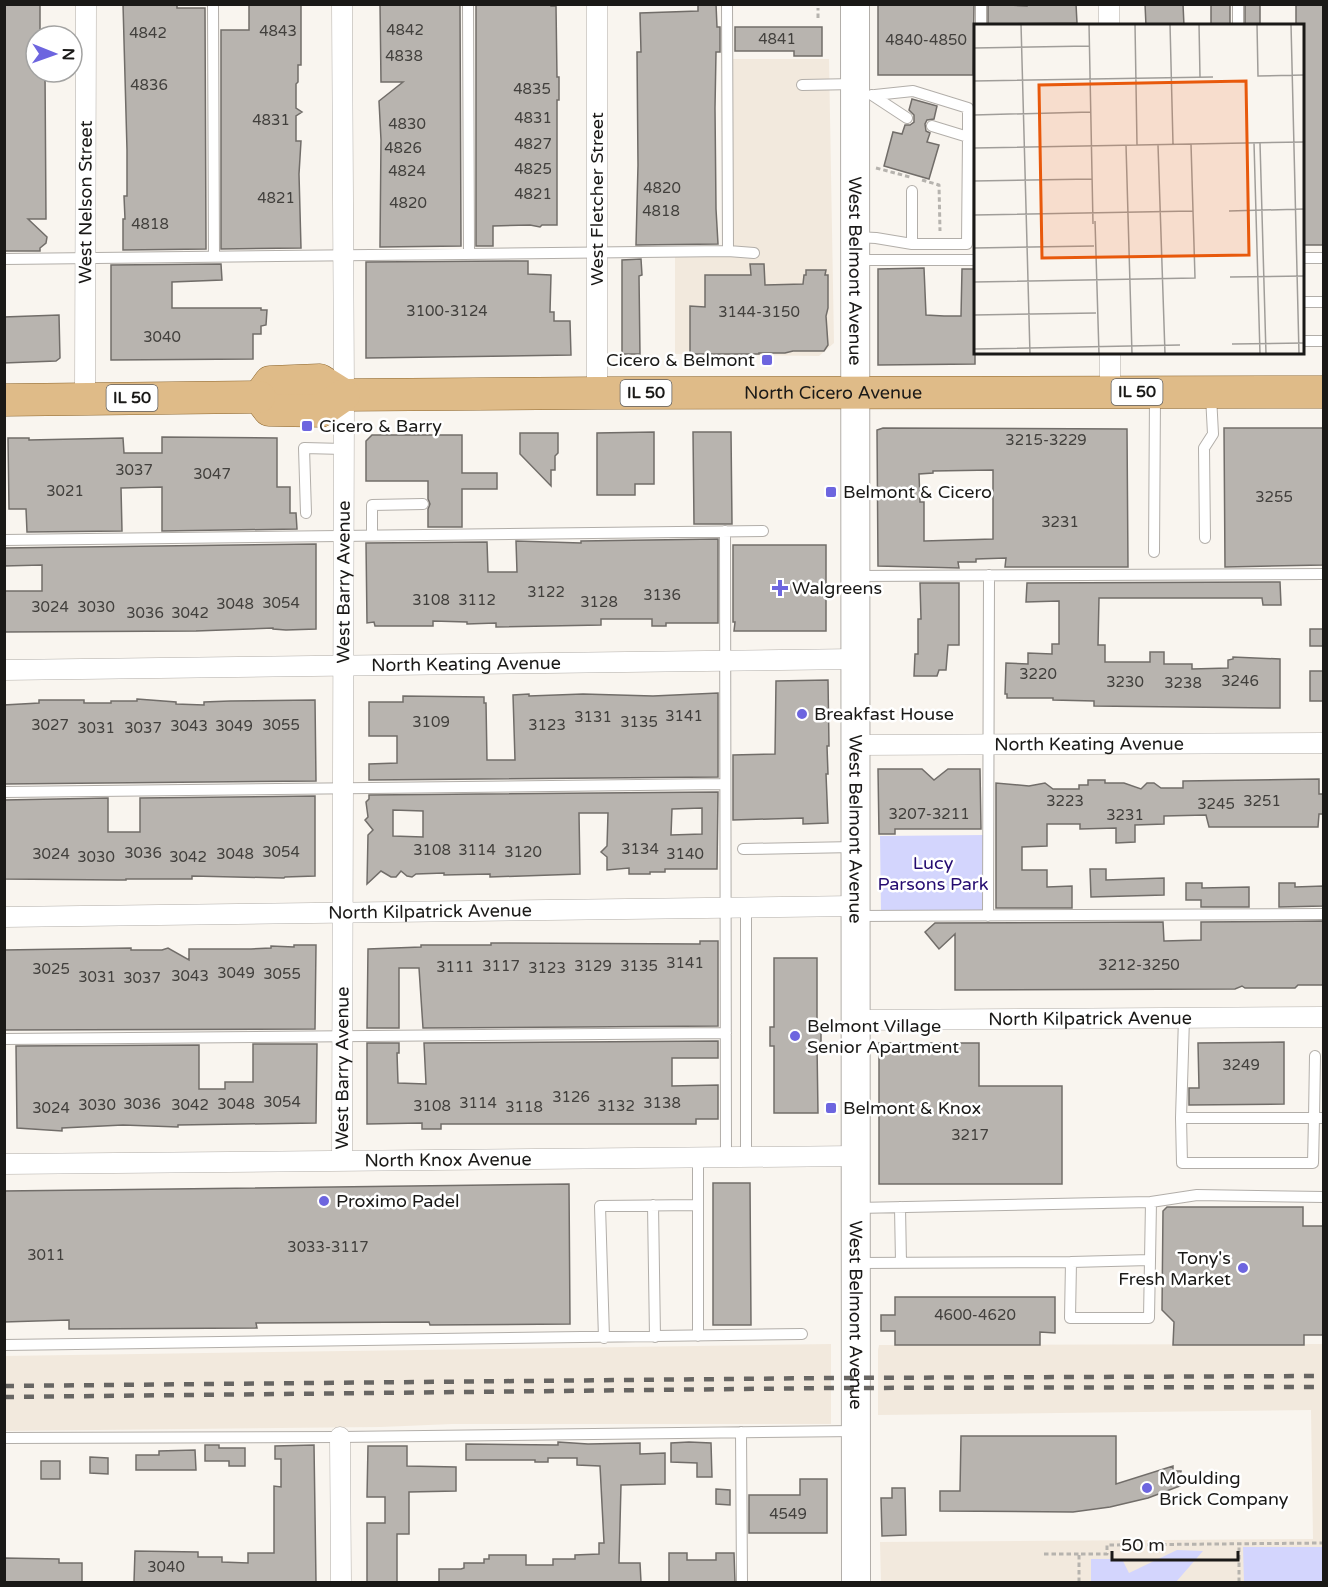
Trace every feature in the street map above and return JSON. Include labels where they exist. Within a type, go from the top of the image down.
[{"type":"main road","name":"West Belmont Avenue","points":[[855,4],[862,90],[855,249],[856,1582]]},
{"type":"main road","name":"North Cicero Avenue","points":[[344,395],[1323,392]]},
{"type":"main road","name":"IL 50","points":[[4,400],[259,397],[269,410],[321,411],[344,395]]},
{"type":"street","name":"West Nelson Street","points":[[85,398],[86,4]]},
{"type":"street","name":"West Barry Avenue","points":[[342,4],[344,395],[342,1160]]},
{"type":"street","name":"West Fletcher Street","points":[[597,4],[597,393]]},
{"type":"street","points":[[1109,4],[1109,24]]},
{"type":"street","points":[[1110,354],[1110,393]]},
{"type":"street","name":"North Keating Avenue","points":[[4,670],[855,659]]},
{"type":"street","name":"North Keating Avenue","points":[[855,745],[1323,743]]},
{"type":"street","name":"North Kilpatrick Avenue","points":[[4,917],[725,907],[855,911]]},
{"type":"street","name":"North Kilpatrick Avenue","points":[[856,1020],[1323,1017]]},
{"type":"street","name":"North Knox Avenue","points":[[4,1164],[856,1156]]},
{"type":"street","points":[[340,1437],[341,1582]]},
{"type":"lane","points":[[213,4],[214,257]]},
{"type":"lane","points":[[468,4],[469,254]]},
{"type":"lane","points":[[728,4],[728,251]]},
{"type":"lane","points":[[981,4],[981,24]]},
{"type":"lane","points":[[1238,4],[1238,24]]},
{"type":"lane","points":[[802,85],[913,91],[968,108],[967,244],[912,244],[876,238],[855,249]]},
{"type":"lane","points":[[862,90],[907,118]]},
{"type":"lane","points":[[932,126],[968,138]]},
{"type":"lane","points":[[912,191],[912,244]]},
{"type":"lane","points":[[855,249],[974,260]]},
{"type":"lane","points":[[4,259],[728,251],[754,253]]},
{"type":"lane","points":[[1304,258],[1323,258]]},
{"type":"lane","points":[[1304,302],[1323,302]]},
{"type":"lane","points":[[1304,341],[1323,341]]},
{"type":"lane","points":[[1154,552],[1155,392]]},
{"type":"lane","points":[[1205,538],[1204,448],[1213,434],[1211,392]]},
{"type":"lane","points":[[306,513],[304,448],[344,448]]},
{"type":"lane","points":[[372,535],[372,505],[423,504]]},
{"type":"lane","points":[[725,531],[726,1157]]},
{"type":"lane","points":[[4,540],[763,531]]},
{"type":"lane","points":[[855,576],[1323,574]]},
{"type":"lane","points":[[988,915],[989,575]]},
{"type":"lane","points":[[4,792],[725,784]]},
{"type":"lane","points":[[743,849],[856,847]]},
{"type":"lane","points":[[746,907],[746,1157]]},
{"type":"lane","points":[[855,911],[988,915],[1323,914]]},
{"type":"lane","points":[[1184,1018],[1182,1163],[1313,1163],[1319,1118],[1315,1056]]},
{"type":"lane","points":[[4,1039],[726,1033]]},
{"type":"lane","points":[[1181,1118],[1319,1118]]},
{"type":"lane","points":[[698,1157],[698,1336]]},
{"type":"lane","points":[[856,1208],[1151,1202],[1197,1195],[1323,1197]]},
{"type":"lane","points":[[1071,1262],[1070,1318],[1149,1318],[1151,1202]]},
{"type":"lane","points":[[653,1205],[655,1337]]},
{"type":"lane","points":[[603,1338],[600,1206],[698,1205]]},
{"type":"lane","points":[[900,1207],[901,1263]]},
{"type":"lane","points":[[856,1263],[1150,1260]]},
{"type":"lane","points":[[4,1345],[802,1334]]},
{"type":"lane","points":[[4,1438],[856,1431]]},
{"type":"lane","points":[[741,1432],[742,1582]]},
{"type":"path","points":[[818,8],[818,18]]},
{"type":"path","points":[[1044,1554],[1107,1554],[1107,1545],[1323,1543]]},
{"type":"path","points":[[1239,1544],[1239,1582]]},
{"type":"path","points":[[1079,1554],[1079,1582]]},
{"type":"shaded area","points":[[730,59],[829,59],[834,343],[819,356],[675,354],[675,256],[729,256]]},
{"type":"shaded area","points":[[831,1344],[831,1424],[452,1424],[381,1427],[5,1431],[4,1356]]},
{"type":"shaded area","points":[[1323,1344],[1323,1582],[881,1582],[880,1542],[1313,1539],[1311,1410],[878,1415],[879,1345]]},
{"type":"green space","name":"Lucy Parsons Park","points":[[985,835],[986,910],[881,912],[880,836]]},
{"type":"green space","points":[[1243,1547],[1323,1547],[1323,1582],[1244,1582]]},
{"type":"green space","points":[[1177,1550],[1203,1551],[1176,1582],[1091,1582],[1091,1559],[1122,1559],[1129,1573]]},
{"type":"building","points":[[4,4],[40,4],[40,24],[24,24],[24,84],[45,84],[46,219],[28,219],[47,237],[40,251],[4,251]]},
{"type":"building","points":[[123,4],[177,4],[177,8],[205,8],[206,249],[123,250],[124,196],[127,196],[127,150]]},
{"type":"building","points":[[249,4],[301,4],[301,65],[298,65],[296,108],[302,112],[296,116],[296,141],[301,141],[299,174],[301,248],[221,249],[221,30],[249,30]]},
{"type":"building","points":[[380,4],[460,4],[461,246],[380,247],[379,101],[403,82],[381,82]]},
{"type":"building","points":[[476,4],[551,4],[551,6],[556,6],[557,77],[559,77],[557,225],[493,226],[493,246],[476,246]]},
{"type":"building","points":[[698,4],[716,4],[717,27],[720,27],[720,52],[716,52],[715,108],[718,244],[636,245],[637,52],[641,52],[640,13],[698,11]]},
{"type":"building","points":[[878,4],[974,4],[973,75],[878,75]]},
{"type":"building","points":[[988,4],[1027,6],[1027,4],[1076,4],[1077,23],[988,24]]},
{"type":"building","points":[[1145,4],[1183,4],[1184,24],[1146,24]]},
{"type":"building","points":[[1211,4],[1230,4],[1230,24],[1211,24]]},
{"type":"building","points":[[1245,4],[1260,4],[1260,24],[1245,24]]},
{"type":"building","points":[[1296,4],[1323,4],[1323,245],[1304,245],[1304,24],[1296,24]]},
{"type":"building","points":[[735,27],[822,27],[822,56],[794,56],[794,51],[735,51]]},
{"type":"building","points":[[912,99],[937,106],[934,119],[927,120],[925,124],[926,131],[930,133],[927,142],[939,145],[929,179],[884,166],[893,132],[902,134],[905,125],[914,122],[914,115],[909,110]]},
{"type":"building","points":[[641,259],[642,275],[639,276],[640,354],[622,354],[622,260]]},
{"type":"building","points":[[528,261],[528,274],[551,275],[550,312],[554,312],[554,321],[570,321],[571,355],[366,358],[366,262]]},
{"type":"building","points":[[221,264],[222,280],[172,282],[172,308],[261,308],[261,310],[267,310],[266,325],[261,326],[261,334],[253,334],[253,359],[111,360],[111,265]]},
{"type":"building","points":[[750,264],[764,264],[765,285],[803,284],[806,270],[826,270],[825,275],[828,275],[826,316],[828,345],[824,351],[690,354],[690,306],[705,307],[705,275],[751,275]]},
{"type":"building","points":[[924,268],[926,315],[961,316],[962,269],[974,269],[975,364],[878,365],[878,269]]},
{"type":"building","points":[[59,315],[60,358],[56,361],[4,363],[4,317]]},
{"type":"building","points":[[883,428],[1127,429],[1128,567],[1005,567],[1006,558],[958,562],[959,568],[878,566],[877,430]],"holes":[[[993,470],[993,539],[924,541],[924,502],[920,502],[919,474],[933,473],[933,471]]]},
{"type":"building","points":[[1224,428],[1323,428],[1323,565],[1225,567]]},
{"type":"building","points":[[654,432],[654,484],[635,484],[635,495],[597,495],[597,433]]},
{"type":"building","points":[[693,432],[731,432],[732,524],[694,524]]},
{"type":"building","points":[[520,433],[558,433],[558,453],[555,456],[555,470],[551,470],[551,486],[520,454]]},
{"type":"building","points":[[372,435],[462,435],[462,473],[497,473],[497,489],[462,489],[462,527],[428,527],[430,504],[428,481],[366,481],[366,441]]},
{"type":"building","points":[[162,437],[277,438],[277,487],[290,487],[290,513],[296,513],[297,529],[162,531],[162,487],[121,488],[122,531],[27,532],[26,509],[9,509],[8,438],[29,438],[29,440],[123,438],[124,453],[162,453]]},
{"type":"building","points":[[718,539],[718,623],[666,623],[666,626],[652,626],[652,619],[601,619],[601,625],[496,627],[496,623],[467,624],[467,622],[433,621],[433,626],[375,626],[374,622],[367,623],[366,543],[487,542],[488,572],[517,572],[516,541],[581,543],[581,541]]},
{"type":"building","points":[[316,544],[316,629],[4,632],[4,591],[42,591],[42,565],[4,566],[4,548]]},
{"type":"building","name":"Walgreens","points":[[733,545],[826,545],[826,631],[734,631]]},
{"type":"building","points":[[1280,582],[1281,605],[1263,605],[1262,598],[1099,598],[1098,645],[1105,645],[1105,662],[1150,662],[1150,652],[1164,652],[1164,664],[1192,664],[1192,669],[1228,668],[1228,660],[1233,657],[1280,659],[1280,708],[1094,706],[1094,701],[1007,698],[1005,694],[1006,663],[1028,664],[1028,653],[1052,654],[1052,644],[1059,644],[1059,601],[1026,602],[1027,583]]},
{"type":"building","points":[[920,583],[959,583],[959,645],[948,645],[946,670],[939,670],[937,676],[914,676],[915,654],[918,654],[918,619],[921,619]]},
{"type":"building","points":[[1310,629],[1323,629],[1323,646],[1310,646]]},
{"type":"building","points":[[1310,671],[1323,671],[1323,701],[1310,701]]},
{"type":"building","points":[[828,680],[829,746],[827,746],[828,774],[826,774],[828,823],[803,824],[803,818],[733,820],[733,755],[775,754],[776,681]]},
{"type":"building","points":[[718,693],[718,777],[369,780],[369,764],[397,763],[397,736],[369,736],[369,702],[403,702],[403,696],[484,697],[487,760],[515,760],[513,695],[653,696]]},
{"type":"building","points":[[137,699],[204,705],[204,702],[315,700],[316,781],[4,784],[4,705],[39,703],[39,700],[84,700],[84,703],[111,703],[111,701],[137,701]]},
{"type":"building","points":[[878,769],[922,769],[934,780],[948,769],[980,769],[981,829],[895,829],[895,834],[879,834]]},
{"type":"building","points":[[1319,779],[1319,794],[1323,794],[1323,814],[1319,814],[1318,827],[1209,827],[1206,815],[1164,816],[1164,824],[1135,825],[1135,842],[1116,843],[1116,828],[1080,829],[1080,824],[1047,824],[1047,846],[1022,847],[1022,870],[1047,870],[1047,887],[1072,886],[1072,908],[996,908],[996,783],[1029,786],[1045,783],[1053,789],[1079,789],[1079,785],[1088,785],[1088,780],[1105,780],[1105,783],[1124,783],[1141,789],[1147,783],[1154,783],[1161,788],[1183,788],[1183,781]]},
{"type":"building","points":[[718,792],[717,869],[665,869],[665,872],[650,872],[650,874],[629,874],[629,868],[607,870],[607,857],[601,852],[607,846],[608,813],[579,813],[580,874],[490,877],[490,874],[444,875],[444,873],[416,874],[412,877],[401,871],[396,877],[391,877],[381,871],[367,884],[368,835],[373,830],[365,820],[368,817],[366,802],[369,795]],"holes":[[[702,808],[702,834],[671,835],[672,809]],[[393,810],[423,811],[423,837],[393,836]]]},
{"type":"building","points":[[315,796],[315,876],[284,878],[192,876],[192,879],[126,880],[4,879],[4,800],[108,798],[108,832],[140,832],[140,798]]},
{"type":"building","points":[[1090,869],[1106,869],[1106,880],[1164,878],[1164,895],[1091,897]]},
{"type":"building","points":[[1186,883],[1202,883],[1202,888],[1249,887],[1249,907],[1201,907],[1201,900],[1186,900]]},
{"type":"building","points":[[1279,883],[1295,883],[1295,887],[1323,886],[1323,906],[1279,907]]},
{"type":"building","points":[[1323,921],[1323,985],[1298,985],[1295,988],[1245,988],[1242,986],[1235,989],[955,990],[955,934],[939,949],[925,932],[935,923],[1163,922],[1164,941],[1201,940],[1201,922]]},
{"type":"building","points":[[700,941],[718,941],[718,1026],[423,1028],[419,968],[399,968],[399,1028],[367,1028],[368,949],[421,947],[421,945],[491,945],[491,943],[700,944]]},
{"type":"building","points":[[294,945],[316,945],[315,1029],[4,1030],[4,950],[131,948],[131,950],[162,950],[168,948],[189,960],[189,949],[251,949],[271,948],[271,946],[294,947]]},
{"type":"building","name":"Belmont Village Senior Apartment","points":[[774,958],[817,958],[817,1027],[821,1027],[821,1045],[817,1045],[818,1113],[774,1113],[774,1046],[770,1046],[770,1027],[774,1027]]},
{"type":"building","points":[[718,1041],[718,1058],[672,1058],[672,1086],[718,1085],[718,1119],[696,1119],[696,1124],[441,1124],[441,1129],[422,1129],[422,1123],[367,1124],[367,1043],[399,1043],[398,1083],[426,1084],[424,1043]]},
{"type":"building","points":[[1284,1042],[1284,1104],[1189,1105],[1189,1088],[1199,1088],[1198,1043]]},
{"type":"building","points":[[879,1043],[979,1043],[979,1086],[1062,1086],[1062,1184],[879,1184]]},
{"type":"building","points":[[253,1044],[317,1044],[316,1123],[178,1125],[178,1127],[123,1125],[62,1128],[62,1131],[17,1128],[16,1046],[199,1045],[199,1089],[225,1089],[225,1082],[253,1082]]},
{"type":"building","points":[[713,1183],[750,1183],[751,1325],[713,1325]]},
{"type":"building","points":[[569,1184],[570,1324],[256,1323],[257,1328],[69,1329],[69,1320],[4,1322],[4,1191]]},
{"type":"building","name":"Tony's Fresh Market","points":[[1167,1207],[1303,1207],[1303,1226],[1323,1226],[1323,1335],[1304,1335],[1304,1345],[1173,1345],[1174,1322],[1162,1310],[1163,1211]]},
{"type":"building","points":[[895,1297],[1055,1297],[1055,1333],[1040,1332],[1040,1345],[895,1345],[895,1331],[881,1331],[881,1315],[895,1315]]},
{"type":"building","points":[[961,1436],[1116,1436],[1116,1484],[1173,1466],[1173,1471],[1181,1471],[1180,1486],[1148,1498],[1110,1507],[1073,1512],[940,1511],[940,1491],[960,1491]]},
{"type":"building","points":[[558,1442],[640,1443],[640,1454],[665,1453],[665,1484],[621,1485],[619,1563],[640,1563],[641,1582],[439,1582],[439,1569],[461,1569],[464,1568],[464,1563],[484,1563],[484,1559],[489,1559],[489,1555],[526,1555],[526,1565],[553,1565],[553,1559],[575,1559],[575,1555],[599,1554],[599,1543],[604,1543],[600,1466],[577,1465],[577,1458],[548,1458],[548,1462],[466,1460],[466,1444],[558,1445]]},
{"type":"building","points":[[671,1443],[711,1443],[712,1477],[697,1477],[697,1463],[671,1462]]},
{"type":"building","points":[[205,1445],[219,1445],[219,1448],[245,1448],[245,1466],[229,1466],[229,1461],[205,1461]]},
{"type":"building","points":[[314,1445],[316,1582],[134,1582],[135,1551],[198,1552],[198,1557],[222,1557],[222,1562],[248,1563],[248,1553],[274,1553],[274,1486],[281,1487],[281,1459],[275,1459],[275,1446]]},
{"type":"building","points":[[368,1446],[407,1446],[407,1466],[456,1467],[456,1491],[409,1492],[409,1534],[397,1534],[397,1582],[367,1582],[367,1523],[385,1523],[385,1497],[367,1497]]},
{"type":"building","points":[[195,1450],[196,1470],[136,1470],[136,1455],[159,1455],[159,1451]]},
{"type":"building","points":[[90,1457],[108,1458],[108,1474],[90,1473]]},
{"type":"building","points":[[41,1461],[60,1461],[60,1479],[41,1479]]},
{"type":"building","points":[[800,1479],[827,1479],[827,1533],[749,1533],[749,1495],[800,1495]]},
{"type":"building","points":[[892,1488],[905,1488],[906,1535],[882,1536],[881,1498],[892,1498]]},
{"type":"building","points":[[716,1489],[730,1490],[730,1505],[716,1504]]},
{"type":"building","points":[[669,1553],[687,1553],[687,1560],[716,1560],[716,1553],[734,1553],[735,1582],[669,1582]]},
{"type":"building","points":[[4,1558],[59,1559],[59,1563],[82,1563],[82,1582],[4,1582]]},
{"type":"railway","points":[[4,1386],[1324,1376]]},
{"type":"railway","points":[[4,1397],[832,1388],[1324,1387]]},
{"type":"place","name":"Cicero & Belmont","points":[[767,360]]},
{"type":"place","name":"Cicero & Barry","points":[[307,426]]},
{"type":"place","name":"Belmont & Cicero","points":[[831,492]]},
{"type":"place","name":"Walgreens","points":[[780,588]]},
{"type":"place","name":"Breakfast House","points":[[802,714]]},
{"type":"place","name":"Belmont Village Senior Apartment","points":[[795,1036]]},
{"type":"place","name":"Belmont & Knox","points":[[831,1108]]},
{"type":"place","name":"Proximo Padel","points":[[324,1201]]},
{"type":"place","name":"Tony's Fresh Market","points":[[1243,1268]]},
{"type":"place","name":"Moulding Brick Company","points":[[1147,1488]]}]
